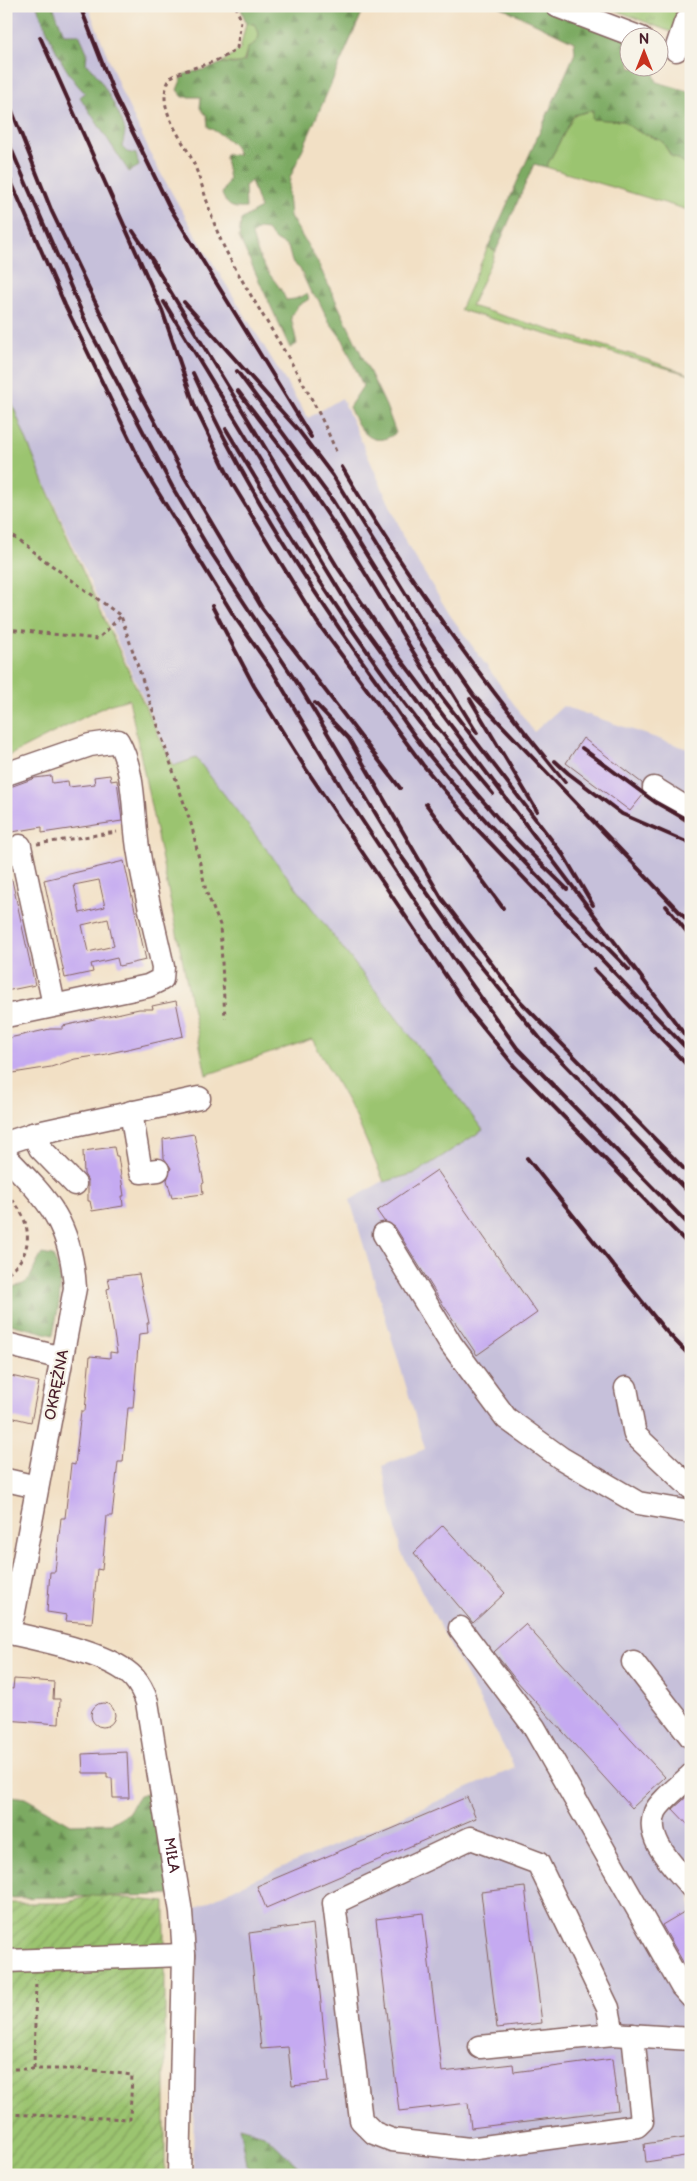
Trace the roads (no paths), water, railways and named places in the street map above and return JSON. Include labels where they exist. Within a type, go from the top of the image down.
[{"type":"street","points":[[557,6],[620,30]]},
{"type":"street","points":[[675,50],[685,23],[691,16]]},
{"type":"street","points":[[6,774],[90,745],[118,741],[126,762],[138,853],[163,967],[162,979],[148,986],[6,1016]]},
{"type":"street","points":[[654,788],[691,811]]},
{"type":"street","points":[[20,846],[54,1005]]},
{"type":"street","points":[[6,1147],[12,1141],[34,1134],[199,1098]]},
{"type":"street","points":[[131,1112],[141,1172],[158,1170]]},
{"type":"street","points":[[34,1134],[40,1148],[75,1184]]},
{"type":"street","name":"OKRĘŻNA","points":[[6,1157],[47,1200],[59,1219],[69,1243],[75,1288],[14,1612],[7,1632]]},
{"type":"street","points":[[384,1234],[451,1344],[506,1418],[561,1458],[638,1503],[691,1512]]},
{"type":"street","points":[[6,1344],[62,1358]]},
{"type":"street","points":[[626,1388],[635,1435],[691,1488]]},
{"type":"street","points":[[6,1480],[37,1487]]},
{"type":"street","points":[[460,1628],[534,1727],[682,1987],[691,1997]]},
{"type":"street","name":"MIŁA","points":[[7,1632],[111,1662],[134,1677],[141,1687],[147,1702],[181,1912],[184,1955],[179,2175]]},
{"type":"street","points":[[634,1662],[691,1737]]},
{"type":"street","points":[[691,1775],[656,1811],[652,1828],[661,1850],[691,1887]]},
{"type":"street","points":[[471,1838],[538,1863],[623,2035],[642,2121],[637,2126],[469,2149],[392,2140],[374,2133],[361,2120],[334,1903],[471,1838]]},
{"type":"street","points":[[6,1961],[36,1962],[184,1955]]},
{"type":"street","points":[[480,2047],[623,2035],[691,2039]]},
{"type":"railway","points":[[80,6],[115,96],[169,206],[311,437]]},
{"type":"railway","points":[[40,37],[162,310],[195,407],[233,485],[317,622],[423,765],[476,828],[691,1053]]},
{"type":"railway","points":[[6,96],[52,212],[133,381],[185,478],[262,608],[400,788]]},
{"type":"railway","points":[[6,137],[89,329],[174,490],[212,554],[301,689],[401,856],[470,953],[543,1042],[691,1195]]},
{"type":"railway","points":[[6,170],[65,305],[145,471],[234,616],[270,667],[348,799],[457,964],[517,1048],[691,1227]]},
{"type":"railway","points":[[133,231],[157,267]]},
{"type":"railway","points":[[152,261],[338,568],[399,657],[691,1043]]},
{"type":"railway","points":[[164,302],[350,608],[432,721],[493,794]]},
{"type":"railway","points":[[184,302],[299,431],[333,476],[428,630],[474,696],[691,924]]},
{"type":"railway","points":[[237,371],[333,501],[477,733]]},
{"type":"railway","points":[[193,373],[232,452],[275,528],[346,639],[414,735],[429,755],[502,838],[629,970]]},
{"type":"railway","points":[[238,391],[289,458],[343,537],[437,691],[564,856]]},
{"type":"railway","points":[[226,429],[319,580],[421,725],[496,816],[567,889]]},
{"type":"railway","points":[[342,467],[367,509],[447,629],[565,782]]},
{"type":"railway","points":[[212,606],[254,686],[306,769],[471,1013],[515,1067],[691,1247]]},
{"type":"railway","points":[[470,699],[537,811]]},
{"type":"railway","points":[[315,703],[349,739],[442,899],[520,1001],[691,1176]]},
{"type":"railway","points":[[582,748],[655,802],[691,822]]},
{"type":"railway","points":[[555,761],[622,814],[691,844]]},
{"type":"railway","points":[[426,804],[503,908]]},
{"type":"railway","points":[[561,851],[593,905]]},
{"type":"railway","points":[[666,906],[691,937]]},
{"type":"railway","points":[[594,969],[691,1069]]},
{"type":"railway","points":[[527,1158],[665,1330],[691,1357]]}]
